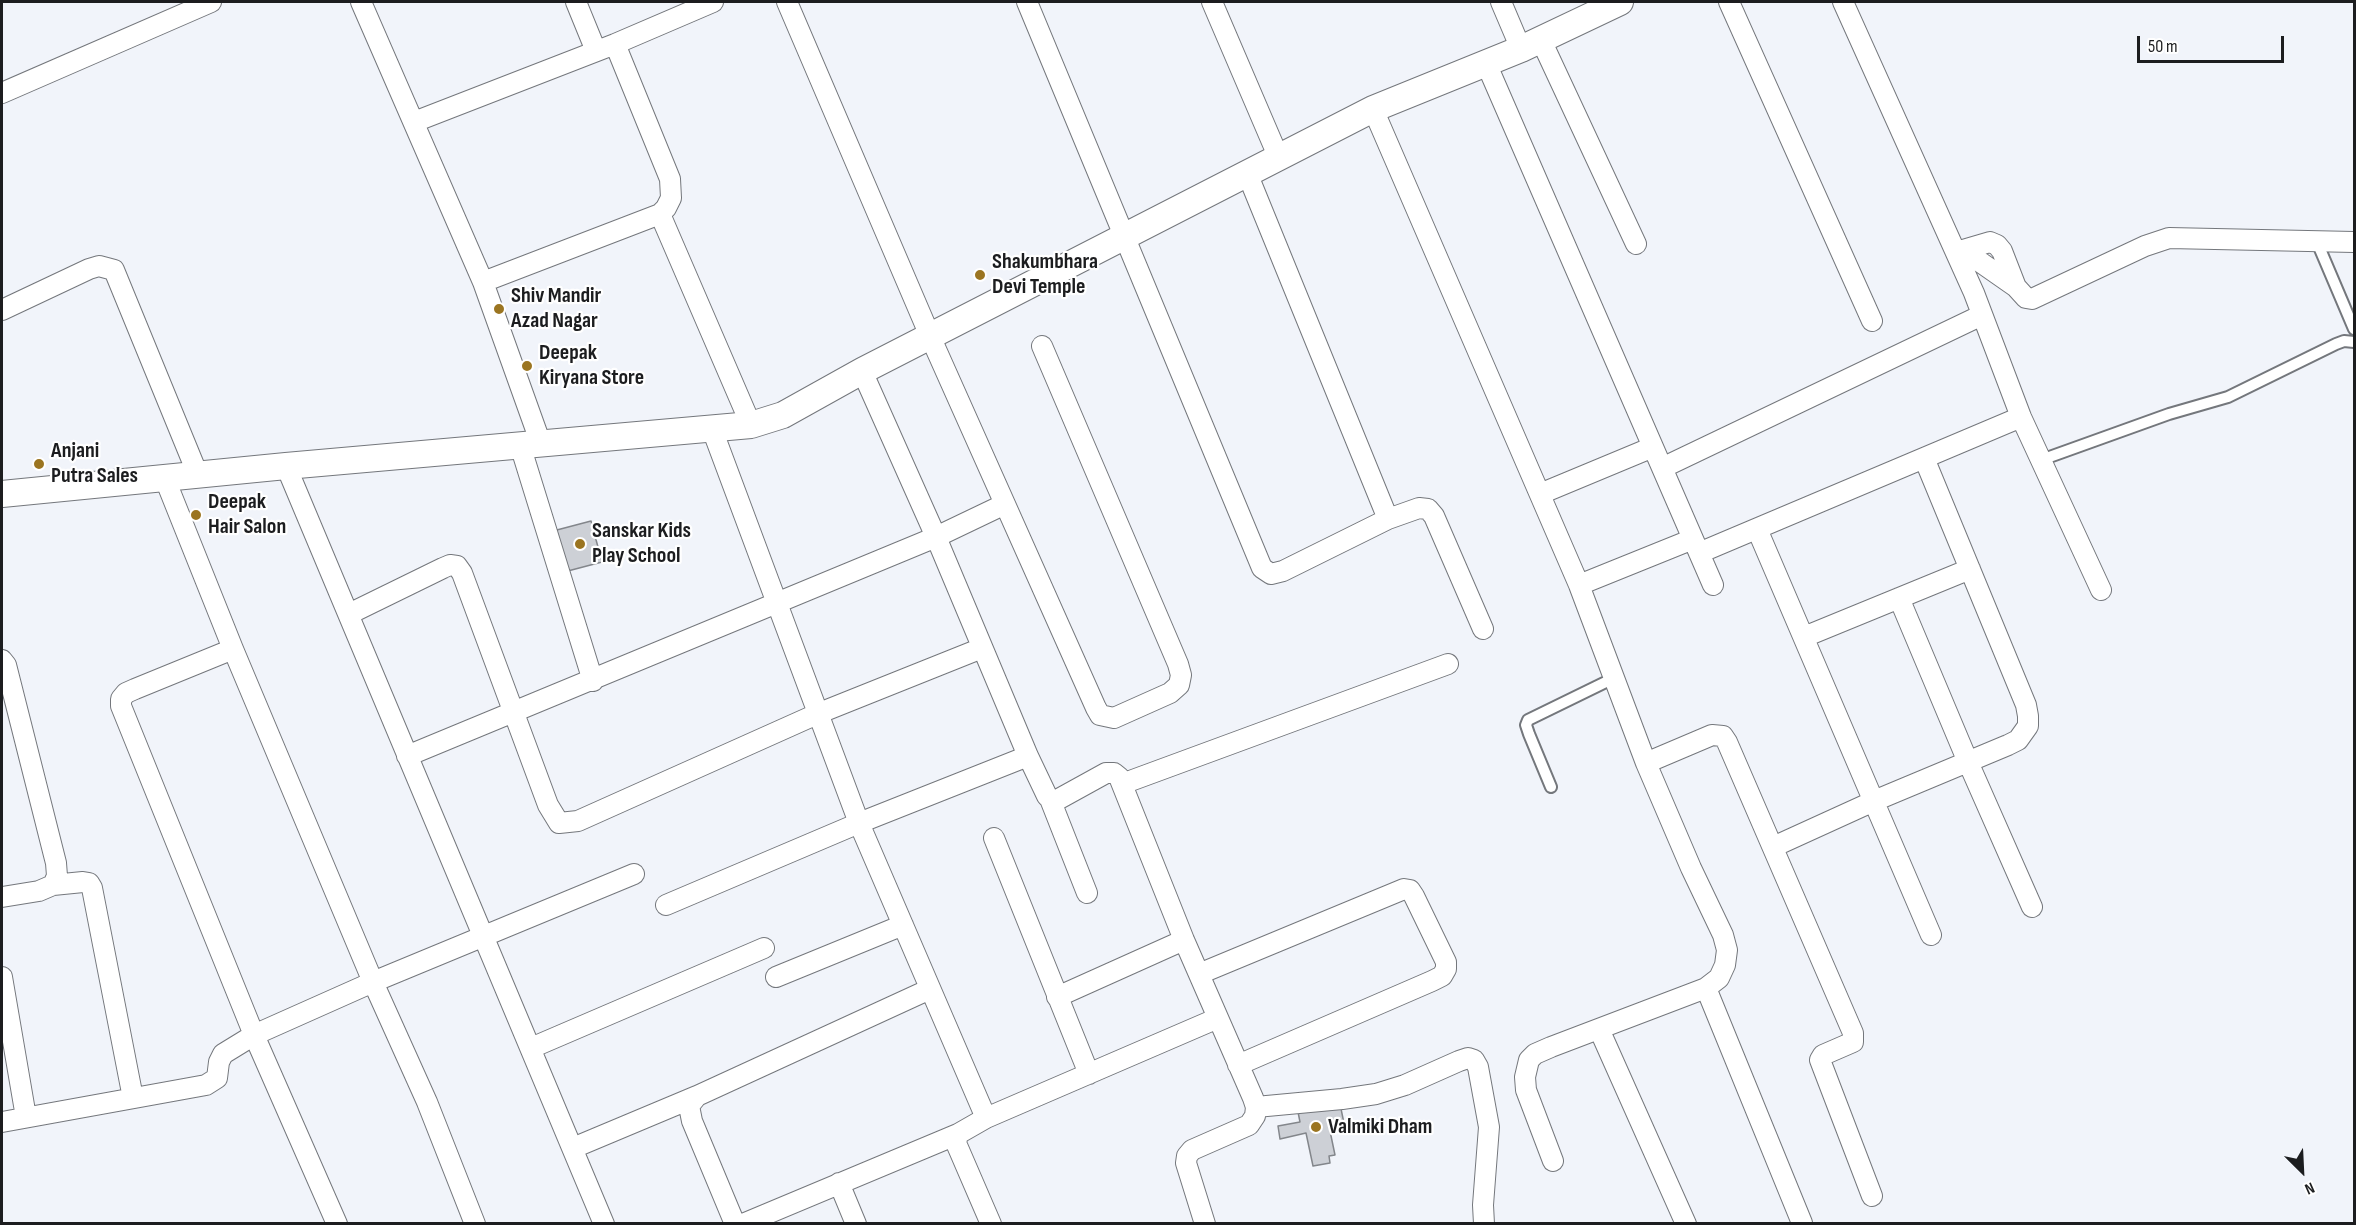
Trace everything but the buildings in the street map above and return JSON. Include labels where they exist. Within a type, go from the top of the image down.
[{"type":"street","points":[[2,93],[211,2]]},
{"type":"street","points":[[576,2],[596,51]]},
{"type":"street","points":[[414,122],[615,44],[713,2]]},
{"type":"street","points":[[787,2],[930,336],[1100,715],[1114,718],[1170,693],[1179,685],[1181,675],[1042,346]]},
{"type":"street","points":[[1027,2],[1262,568],[1271,574],[1283,571],[1388,519],[1419,508],[1428,509],[1434,516],[1483,629]]},
{"type":"street","points":[[1501,2],[1531,44],[1636,244]]},
{"type":"street","points":[[2,494],[286,466],[751,425],[783,415],[862,371],[1373,109],[1531,44],[1620,2]]},
{"type":"street","points":[[1729,2],[1872,321]]},
{"type":"street","points":[[1843,2],[1959,251],[2021,417],[2101,590]]},
{"type":"street","points":[[367,3],[414,122],[483,282],[530,445],[593,681]]},
{"type":"street","points":[[1217,3],[1278,156]]},
{"type":"street","points":[[483,282],[660,214],[666,208],[671,198],[670,179],[615,44]]},
{"type":"street","points":[[1486,63],[1713,585]]},
{"type":"street","points":[[1373,109],[1579,585],[1646,763],[1699,886],[1723,935],[1727,950],[1725,966],[1719,978],[1706,988],[1551,1047],[1535,1054],[1529,1060],[1525,1077],[1526,1090],[1553,1161]]},
{"type":"street","points":[[1247,173],[1388,519]]},
{"type":"street","points":[[660,214],[751,425]]},
{"type":"street","points":[[1959,251],[1999,275],[2016,287],[2026,298],[2038,297],[2145,246],[2169,238],[2355,242]]},
{"type":"street","points":[[1959,251],[1990,242],[1997,244],[2016,287]]},
{"type":"street","points":[[2,310],[89,269],[99,266],[114,270],[198,475]]},
{"type":"street","points":[[1662,468],[1980,310],[1999,275]]},
{"type":"street","points":[[862,371],[936,537],[1028,756],[1050,799],[1087,893]]},
{"type":"street","points":[[1579,585],[1757,528],[2021,417]]},
{"type":"street","points":[[712,429],[859,823],[986,1118]]},
{"type":"street","points":[[1539,494],[1653,447]]},
{"type":"street","points":[[1773,847],[2018,740],[2028,726],[2028,716],[1924,458]]},
{"type":"street","points":[[286,466],[604,1224]]},
{"type":"street","points":[[165,479],[373,982],[427,1102],[475,1224]]},
{"type":"street","points":[[407,756],[593,681],[936,537],[1005,504]]},
{"type":"street","points":[[1757,528],[1931,935]]},
{"type":"street","points":[[349,614],[443,568],[450,565],[457,567],[462,573],[548,805],[559,823],[578,820],[817,714],[982,648]]},
{"type":"street","points":[[1804,637],[1970,569]]},
{"type":"street","points":[[1899,598],[2032,907]]},
{"type":"street","points":[[234,649],[135,688],[121,699],[122,706],[254,1035],[337,1224]]},
{"type":"street","points":[[2,660],[6,665],[56,862],[57,876],[53,885]]},
{"type":"street","points":[[1122,784],[1448,664]]},
{"type":"street","points":[[1646,763],[1712,735],[1723,736],[1853,1033],[1853,1042],[1823,1056],[1821,1060],[1872,1196]]},
{"type":"street","points":[[666,906],[859,823],[1028,756]]},
{"type":"street","points":[[1050,799],[1057,800],[1106,773],[1114,773],[1119,777],[1184,940],[1256,1107],[1255,1116],[1250,1125],[1192,1150],[1187,1156],[1186,1163],[1205,1224]]},
{"type":"street","points":[[994,837],[1089,1074]]},
{"type":"street","points":[[2,1122],[206,1085],[217,1078],[219,1062],[223,1054],[254,1035],[373,982],[634,874]]},
{"type":"street","points":[[2,897],[39,891],[53,885],[89,883],[92,888],[133,1098]]},
{"type":"street","points":[[1199,974],[1404,889],[1410,890],[1414,896],[1446,962],[1446,969],[1442,976],[1432,981],[1238,1065]]},
{"type":"street","points":[[776,977],[903,925]]},
{"type":"street","points":[[1057,997],[1184,940]]},
{"type":"street","points":[[531,1048],[764,948]]},
{"type":"street","points":[[2,977],[26,1118]]},
{"type":"street","points":[[1706,988],[1802,1223]]},
{"type":"street","points":[[573,1148],[697,1096],[930,989]]},
{"type":"street","points":[[743,1224],[958,1134],[964,1128],[986,1118],[1218,1018]]},
{"type":"street","points":[[1599,1029],[1686,1224]]},
{"type":"street","points":[[1256,1107],[1376,1094],[1405,1085],[1459,1061],[1468,1058],[1474,1060],[1478,1067],[1490,1127],[1483,1205],[1484,1224]]},
{"type":"street","points":[[697,1096],[690,1106],[692,1121],[735,1224]]},
{"type":"street","points":[[958,1134],[956,1143],[991,1224]]},
{"type":"street","points":[[840,1183],[856,1224]]},
{"type":"lane","points":[[2316,242],[2355,329]]},
{"type":"lane","points":[[2041,460],[2169,414],[2228,397],[2336,344],[2344,341],[2355,342]]},
{"type":"lane","points":[[1551,787],[1529,734],[1526,725],[1528,720],[1614,678]]},
{"type":"place","name":"Shakumbhara Devi Temple","points":[[980,275]]},
{"type":"place","name":"Shiv Mandir Azad Nagar","points":[[499,309]]},
{"type":"place","name":"Deepak Kiryana Store","points":[[527,366]]},
{"type":"place","name":"Anjani Putra Sales","points":[[39,464]]},
{"type":"place","name":"Deepak Hair Salon","points":[[196,515]]},
{"type":"place","name":"Sanskar Kids Play School","points":[[580,544]]},
{"type":"place","name":"Valmiki Dham","points":[[1316,1127]]}]
